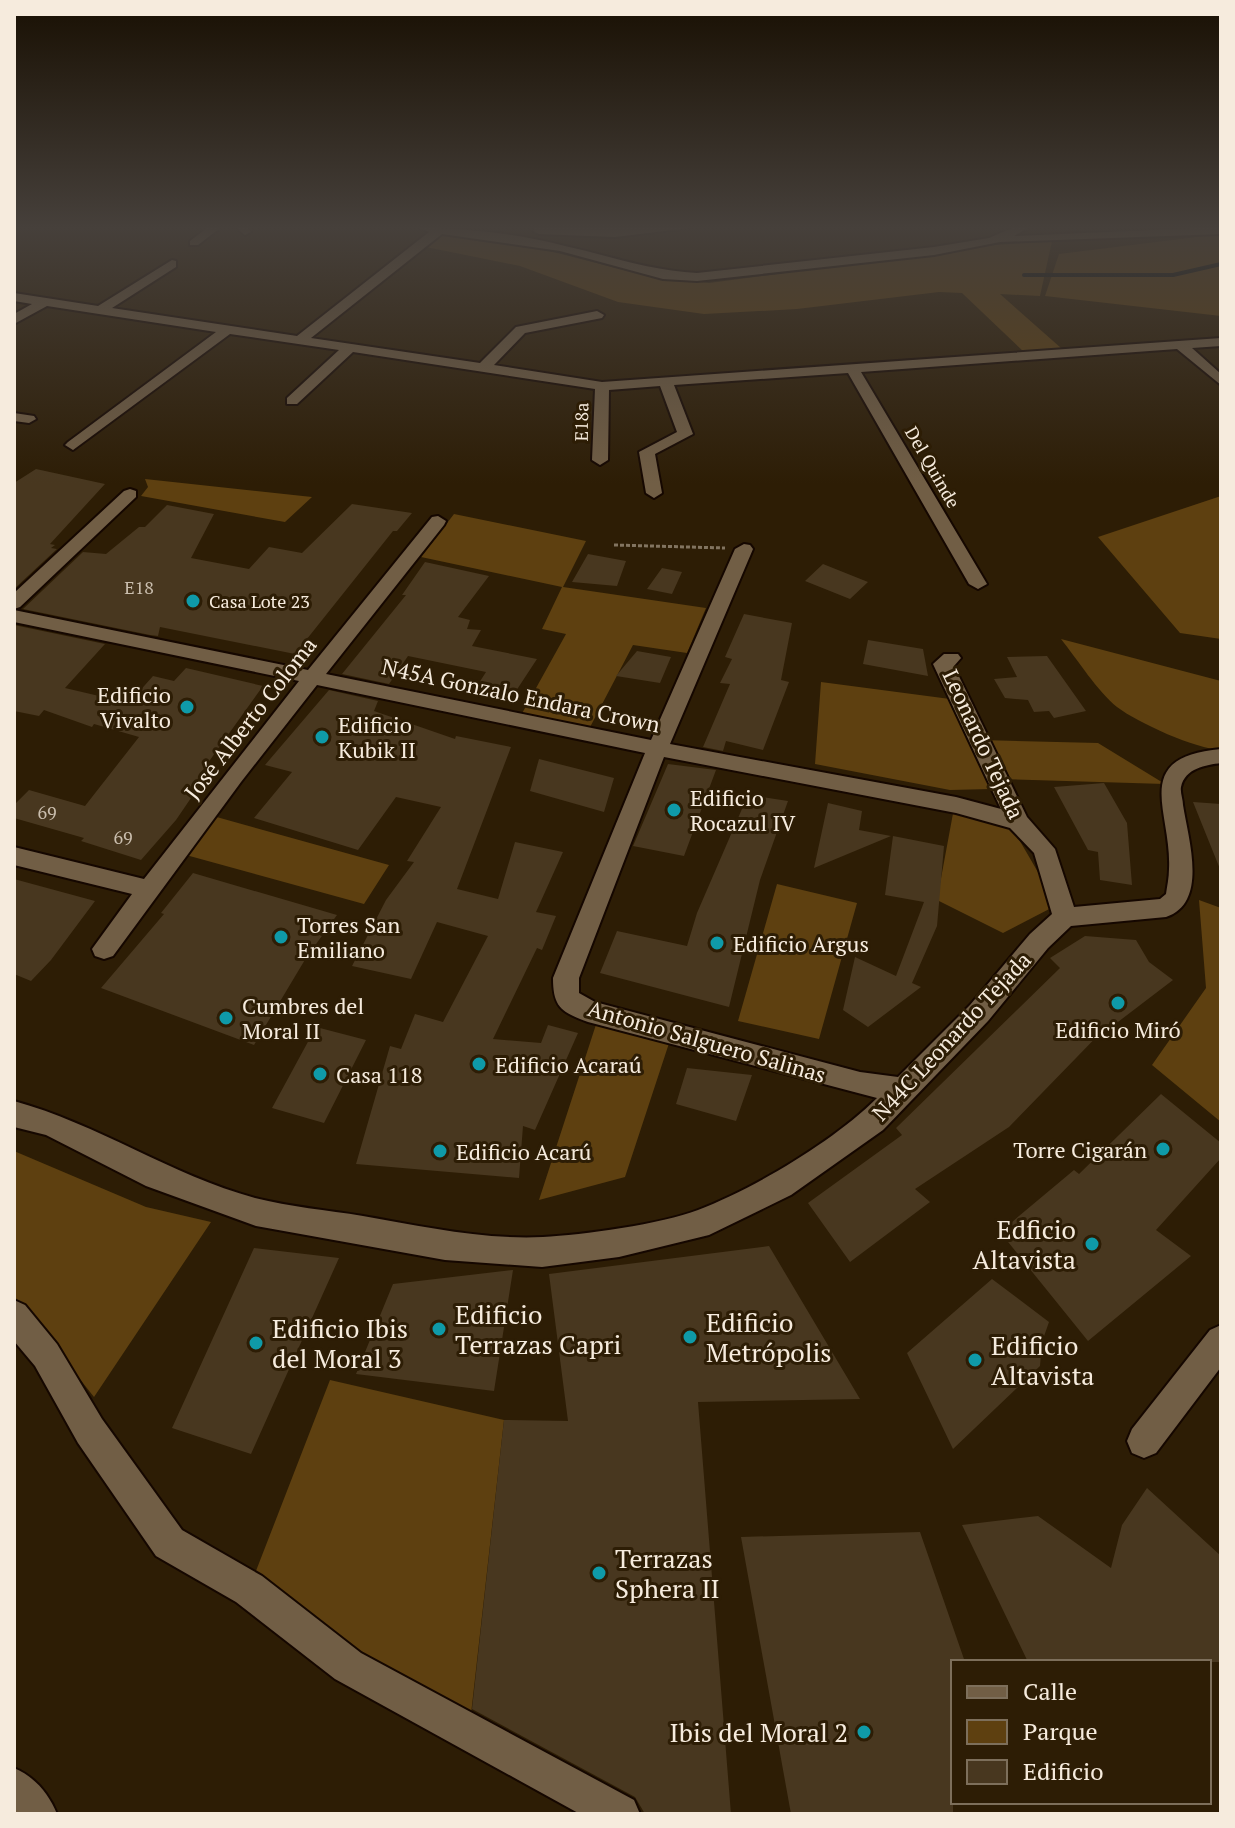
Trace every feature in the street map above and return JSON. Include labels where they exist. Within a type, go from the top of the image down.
[{"type":"street","points":[[121,313],[602,386],[1221,342]]},
{"type":"street","points":[[299,341],[332,313]]},
{"type":"street","points":[[481,370],[521,330],[541,323],[597,315]]},
{"type":"street","points":[[73,445],[227,330]]},
{"type":"street","points":[[1180,345],[1221,381]]},
{"type":"street","points":[[292,401],[349,349]]},
{"type":"street","name":"Del Quinde","points":[[853,370],[978,584]]},
{"type":"street","points":[[654,493],[647,452],[685,434],[666,383]]},
{"type":"street","name":"E18a","points":[[600,460],[602,386]]},
{"type":"street","points":[[14,603],[130,494]]},
{"type":"street","name":"José Alberto Coloma","points":[[104,949],[313,677],[438,521]]},
{"type":"street","name":"Antonio Salguero Salinas","points":[[744,549],[658,748],[566,978],[566,998],[588,1011],[860,1084],[902,1090]]},
{"type":"street","name":"N45A Gonzalo Endara Crown","points":[[14,616],[658,748],[956,805],[1018,822]]},
{"type":"street","name":"Leonardo Tejada","points":[[951,658],[943,664],[1018,822],[1044,849],[1065,917]]},
{"type":"street","points":[[1065,917],[1166,908],[1177,898],[1181,868],[1170,787],[1181,768],[1199,758],[1221,756]]},
{"type":"street","points":[[14,856],[148,889]]},
{"type":"street","name":"N44C Leonardo Tejada","points":[[14,1114],[51,1124],[156,1176],[256,1212],[406,1239],[542,1252],[619,1242],[699,1225],[781,1185],[873,1121],[979,1013],[1039,941],[1065,917]]},
{"type":"street","points":[[14,1316],[46,1355],[90,1431],[169,1543],[249,1589],[348,1666],[620,1814]]},
{"type":"street","points":[[1144,1441],[1221,1341]]},
{"type":"street","points":[[14,1788],[37,1814]]},
{"type":"path","points":[[614,545],[744,549]]},
{"type":"green space","points":[[983,313],[1022,313],[1061,348],[1024,352]]},
{"type":"green space","points":[[145,479],[312,497],[285,522],[141,496],[148,487]]},
{"type":"green space","points":[[1221,496],[1221,639],[1180,633],[1098,537]]},
{"type":"green space","points":[[454,514],[586,541],[563,587],[706,608],[687,653],[633,645],[588,731],[520,717],[566,634],[542,629],[562,587],[421,557]]},
{"type":"green space","points":[[1061,639],[1221,681],[1221,750],[1168,734],[1117,707]]},
{"type":"green space","points":[[821,682],[950,699],[991,789],[950,790],[815,764]]},
{"type":"green space","points":[[981,740],[1098,743],[1165,784],[1001,779]]},
{"type":"green space","points":[[954,808],[1002,810],[1057,905],[1003,933],[937,900]]},
{"type":"green space","points":[[213,816],[389,865],[364,904],[186,855]]},
{"type":"green space","points":[[777,884],[857,903],[819,1039],[738,1021]]},
{"type":"green space","points":[[1199,900],[1221,908],[1221,1122],[1152,1065],[1206,988]]},
{"type":"green space","points":[[603,1003],[675,1025],[625,1177],[539,1200]]},
{"type":"green space","points":[[14,1151],[146,1207],[211,1222],[94,1397],[14,1296]]},
{"type":"green space","points":[[330,1380],[504,1420],[470,1723],[249,1589]]},
{"type":"building","points":[[36,469],[105,484],[50,544],[55,545],[51,548],[57,549],[14,589],[14,483]]},
{"type":"building","points":[[352,504],[412,513],[397,531],[393,531],[295,654],[160,627],[158,636],[150,635],[23,609],[83,552],[106,554],[139,527],[145,527],[167,505],[214,514],[191,558],[249,569],[269,547],[302,553]]},
{"type":"building","points":[[588,554],[626,561],[617,586],[572,582]]},
{"type":"building","points":[[425,562],[489,576],[458,617],[470,620],[467,629],[481,630],[472,646],[537,659],[514,694],[477,686],[486,672],[408,656],[389,684],[342,674],[406,595],[402,595]]},
{"type":"building","points":[[823,564],[868,582],[850,599],[805,581]]},
{"type":"building","points":[[662,568],[682,572],[672,594],[647,589]]},
{"type":"building","points":[[744,614],[792,623],[781,680],[789,682],[763,750],[726,741],[723,751],[703,747],[730,684],[720,683],[732,659],[725,657]]},
{"type":"building","points":[[14,625],[105,644],[65,688],[129,703],[153,676],[174,681],[186,668],[263,686],[200,774],[206,776],[176,820],[141,860],[81,841],[84,838],[14,818],[14,805],[29,790],[85,806],[139,737],[94,724],[92,727],[44,710],[39,716],[14,711]]},
{"type":"building","points":[[868,640],[923,649],[928,676],[863,664]]},
{"type":"building","points":[[637,651],[671,657],[660,683],[616,676]]},
{"type":"building","points":[[1047,656],[1086,711],[1054,718],[1049,711],[1034,712],[1028,700],[1005,698],[994,679],[1017,677],[1007,657]]},
{"type":"building","points":[[329,690],[378,701],[374,711],[455,739],[456,736],[511,747],[457,889],[498,899],[515,842],[563,852],[536,912],[556,916],[542,950],[537,948],[493,1039],[541,1043],[548,1025],[578,1033],[535,1130],[523,1126],[519,1178],[356,1164],[390,1046],[401,1049],[415,1014],[443,1022],[488,936],[437,922],[411,979],[352,966],[386,900],[414,862],[407,861],[441,807],[396,797],[358,850],[254,818],[292,772],[265,765]]},
{"type":"building","points":[[539,759],[614,778],[604,812],[530,791]]},
{"type":"building","name":"Edificio Rocazul IV","points":[[668,764],[716,770],[684,856],[633,846]]},
{"type":"building","points":[[1104,783],[1127,823],[1132,885],[1100,880],[1098,852],[1088,850],[1054,787]]},
{"type":"building","points":[[748,795],[788,801],[760,880],[729,1007],[600,973],[617,931],[687,946],[697,913]]},
{"type":"building","points":[[1193,802],[1221,804],[1221,869],[1220,869]]},
{"type":"building","points":[[828,803],[862,811],[859,830],[891,836],[814,868]]},
{"type":"building","points":[[893,836],[944,846],[937,926],[912,983],[921,987],[868,1027],[843,1010],[855,957],[896,976],[924,902],[885,895]]},
{"type":"building","points":[[193,873],[337,915],[306,958],[254,1045],[101,988],[164,914],[161,913]]},
{"type":"building","points":[[14,879],[95,901],[51,960],[31,981],[14,974]]},
{"type":"building","points":[[1085,936],[1136,940],[1149,962],[1173,980],[1114,1025],[1111,1022],[1009,1127],[915,1189],[930,1202],[850,1262],[808,1203],[902,1135],[896,1128],[1060,968],[1050,958]]},
{"type":"building","name":"Casa 118","points":[[316,1027],[366,1040],[324,1123],[272,1108]]},
{"type":"building","points":[[687,1068],[752,1075],[736,1121],[676,1104]]},
{"type":"building","name":"Edficio Altavista","points":[[1161,1094],[1221,1143],[1221,1158],[1156,1230],[1191,1256],[1088,1341],[1000,1232],[1074,1170],[1079,1174]]},
{"type":"building","name":"Terrazas Sphera II","points":[[769,1246],[860,1399],[698,1402],[731,1814],[645,1814],[635,1797],[472,1709],[504,1420],[568,1421],[549,1274]]},
{"type":"building","name":"Edificio Ibis del Moral 3","points":[[254,1248],[339,1258],[251,1454],[172,1428]]},
{"type":"building","name":"Edificio Terrazas Capri","points":[[513,1270],[494,1391],[356,1374],[393,1284]]},
{"type":"building","name":"Edificio Altavista","points":[[992,1279],[1049,1322],[1042,1342],[1040,1366],[953,1449],[907,1353]]},
{"type":"building","points":[[1147,1488],[1221,1556],[1221,1662],[1027,1660],[962,1525],[1038,1516],[1111,1568],[1122,1525]]},
{"type":"building","name":"Ibis del Moral 2","points":[[920,1532],[964,1660],[951,1660],[953,1814],[791,1814],[741,1537]]},
{"type":"place","name":"Casa Lote 23","points":[[193,601]]},
{"type":"place","name":"Edificio Vivalto","points":[[187,707]]},
{"type":"place","name":"Edificio Kubik II","points":[[322,737]]},
{"type":"place","name":"Edificio Rocazul IV","points":[[674,810]]},
{"type":"place","name":"Torres San Emiliano","points":[[281,937]]},
{"type":"place","name":"Edificio Argus","points":[[717,943]]},
{"type":"place","name":"Edificio Miró","points":[[1118,1003]]},
{"type":"place","name":"Cumbres del Moral II","points":[[226,1018]]},
{"type":"place","name":"Edificio Acaraú","points":[[479,1064]]},
{"type":"place","name":"Casa 118","points":[[320,1074]]},
{"type":"place","name":"Torre Cigarán","points":[[1163,1149]]},
{"type":"place","name":"Edificio Acarú","points":[[440,1151]]},
{"type":"place","name":"Edficio Altavista","points":[[1092,1244]]},
{"type":"place","name":"Edificio Terrazas Capri","points":[[439,1329]]},
{"type":"place","name":"Edificio Metrópolis","points":[[690,1337]]},
{"type":"place","name":"Edificio Ibis del Moral 3","points":[[256,1343]]},
{"type":"place","name":"Edificio Altavista","points":[[975,1360]]},
{"type":"place","name":"Terrazas Sphera II","points":[[599,1573]]},
{"type":"place","name":"Ibis del Moral 2","points":[[864,1732]]}]
